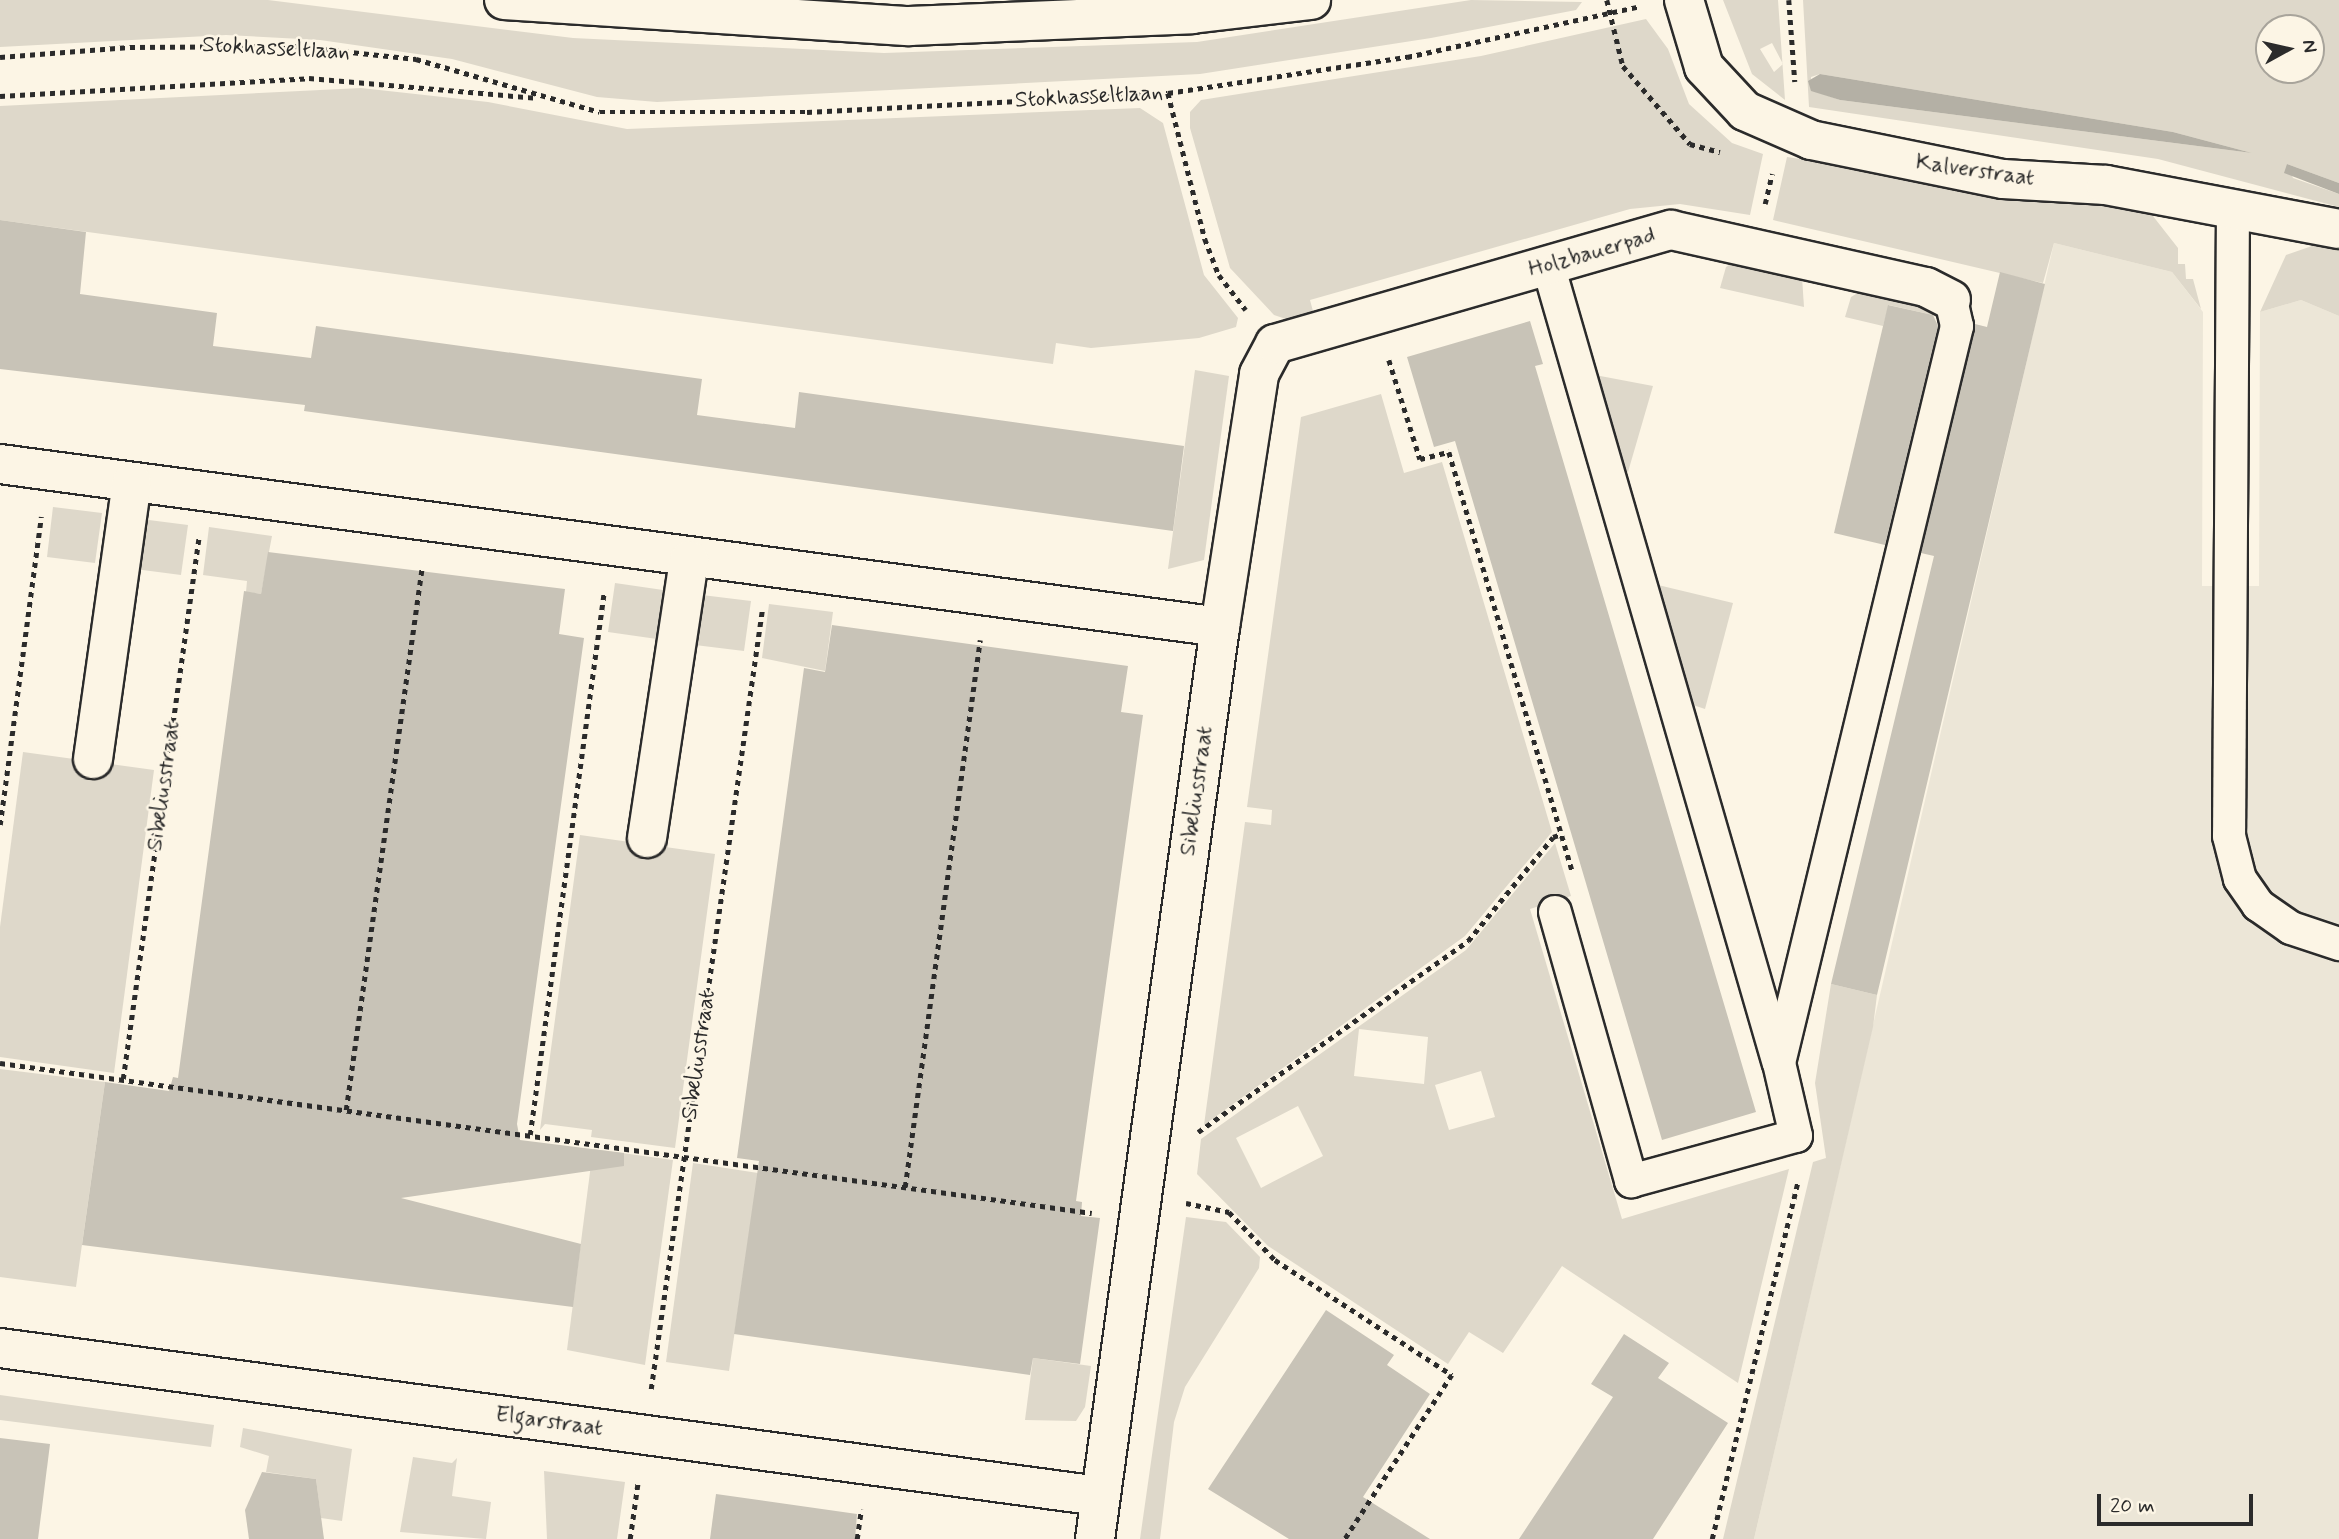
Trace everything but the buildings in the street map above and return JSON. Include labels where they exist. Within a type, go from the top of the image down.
[{"type":"street","points":[[504,0],[908,26],[1192,13],[1311,0]]},
{"type":"street","name":"Kalverstraat","points":[[1685,0],[1704,67],[1745,111],[1786,128],[1924,165],[2233,207],[2339,229]]},
{"type":"street","name":"Holzbauerpad","points":[[1275,344],[1671,230],[1926,288],[1951,300]]},
{"type":"street","name":"Sibeliusstraat","points":[[1095,1539],[1220,626],[1259,373],[1275,344]]},
{"type":"street","points":[[0,464],[768,571],[1220,626]]},
{"type":"street","points":[[93,759],[132,483]]},
{"type":"street","points":[[647,838],[689,560]]},
{"type":"street","name":"Elgarstraat","points":[[0,1348],[1099,1496]]},
{"type":"lane","points":[[2233,207],[2229,836],[2240,879],[2258,905],[2291,928],[2339,944]]},
{"type":"lane","points":[[1549,265],[1779,1063],[1796,1136],[1631,1181],[1555,912]]},
{"type":"lane","points":[[1779,1063],[1957,326],[1951,300]]},
{"type":"path","name":"Stokhasseltlaan","points":[[0,96],[309,78],[547,99],[640,117],[1168,93],[1407,57],[1611,13],[1607,0]]},
{"type":"path","name":"Stokhasseltlaan","points":[[0,57],[130,47],[294,46],[416,59],[547,99]]},
{"type":"path","points":[[1168,93],[1219,275],[1275,344]]},
{"type":"path","points":[[1755,249],[1786,128]]},
{"type":"path","points":[[1375,315],[1420,459],[1449,452],[1582,902],[1555,912]]},
{"type":"path","points":[[0,825],[47,471]]},
{"type":"path","name":"Sibeliusstraat","points":[[123,1079],[205,493]]},
{"type":"path","points":[[346,1110],[428,524]]},
{"type":"path","points":[[530,1135],[609,549]]},
{"type":"path","name":"Sibeliusstraat","points":[[630,1539],[768,571]]},
{"type":"path","points":[[905,1187],[986,597]]},
{"type":"path","points":[[1151,1126],[1201,1132],[1468,941],[1553,837],[1562,835]]},
{"type":"path","points":[[0,1063],[905,1187],[1229,1212],[1275,1260],[1452,1375],[1345,1539]]},
{"type":"path","points":[[1712,1539],[1803,1160],[1796,1136]]},
{"type":"shaded area","points":[[0,0],[268,0],[573,38],[884,53],[1197,42],[1471,0],[1582,2],[1576,10],[1431,38],[1200,74],[657,102],[597,97],[452,59],[320,40],[226,35],[0,47]]},
{"type":"shaded area","points":[[1723,0],[1778,0],[1782,63],[1772,43],[1760,49],[1774,72],[1783,64],[1785,100],[1752,74]]},
{"type":"shaded area","points":[[1803,0],[2339,0],[2339,183],[2287,164],[2293,178],[2339,194],[2339,207],[2158,159],[1809,107]],"holes":[[[1820,74],[2173,132],[2252,153],[1840,100],[1811,90],[1811,77]]]},
{"type":"shaded area","points":[[1646,19],[1668,49],[1689,104],[1732,143],[1763,154],[1750,215],[1680,204],[1630,209],[1310,300],[1314,315],[1292,321],[1274,315],[1230,268],[1190,128],[1190,112],[1201,100],[1481,56]]},
{"type":"shaded area","points":[[1820,74],[2173,132],[2252,153],[1840,100],[1811,91],[1808,81]]},
{"type":"shaded area","points":[[361,88],[488,102],[627,129],[1140,108],[1163,123],[1204,275],[1238,318],[1236,327],[1199,338],[1091,348],[1056,343],[1053,364],[0,220],[0,106]]},
{"type":"shaded area","points":[[1787,157],[2149,211],[2178,248],[2178,264],[2185,264],[2186,279],[2193,279],[2201,309],[2172,272],[2054,243],[2043,283],[1773,220]]},
{"type":"shaded area","points":[[2287,164],[2339,183],[2339,194],[2284,173]]},
{"type":"shaded area","points":[[2054,243],[2172,272],[2203,312],[2202,586],[2259,586],[2260,312],[2301,300],[2339,316],[2339,1539],[1754,1539]]},
{"type":"shaded area","points":[[2312,246],[2339,248],[2339,316],[2301,300],[2260,312],[2286,255]]},
{"type":"shaded area","points":[[1736,261],[1802,277],[1804,307],[1720,288],[1726,267]]},
{"type":"shaded area","points":[[1861,291],[1936,307],[1933,315],[1889,305],[1883,326],[1845,317],[1851,297]]},
{"type":"shaded area","points":[[1195,370],[1229,376],[1204,560],[1168,569]]},
{"type":"shaded area","points":[[1595,375],[1653,386],[1628,472],[1624,470]]},
{"type":"shaded area","points":[[1381,394],[1404,473],[1442,462],[1552,832],[1465,936],[1204,1125],[1245,822],[1271,825],[1272,810],[1247,807],[1301,417]]},
{"type":"shaded area","points":[[53,507],[102,513],[95,563],[47,557]]},
{"type":"shaded area","points":[[141,519],[188,525],[181,575],[135,569]]},
{"type":"shaded area","points":[[209,527],[272,536],[261,594],[246,592],[247,581],[203,575]]},
{"type":"shaded area","points":[[615,583],[663,590],[657,639],[608,632]]},
{"type":"shaded area","points":[[1658,585],[1733,603],[1705,709],[1693,705]]},
{"type":"shaded area","points":[[702,595],[751,601],[744,651],[695,645]]},
{"type":"shaded area","points":[[769,604],[833,612],[825,671],[762,658]]},
{"type":"shaded area","points":[[23,752],[154,770],[114,1073],[0,1057],[0,927]]},
{"type":"shaded area","points":[[580,835],[715,854],[675,1148],[591,1137],[592,1130],[545,1124],[540,1130]]},
{"type":"shaded area","points":[[1555,843],[1571,896],[1530,909],[1622,1219],[1789,1169],[1738,1383],[1562,1266],[1503,1353],[1469,1332],[1448,1364],[1268,1246],[1197,1174],[1201,1139],[1466,950]],"holes":[[[1359,1029],[1428,1037],[1424,1084],[1354,1076]],[[1481,1071],[1495,1117],[1449,1130],[1435,1085]],[[1298,1106],[1323,1156],[1261,1188],[1236,1138]]]},
{"type":"shaded area","points":[[1831,984],[1877,995],[1873,1027],[1754,1539],[1723,1539],[1813,1162],[1826,1158],[1815,1083]]},
{"type":"shaded area","points":[[0,1069],[105,1082],[76,1287],[0,1277]]},
{"type":"shaded area","points":[[593,1149],[673,1160],[645,1365],[567,1350]]},
{"type":"shaded area","points":[[693,1163],[758,1173],[729,1371],[666,1362]]},
{"type":"shaded area","points":[[1186,1217],[1226,1222],[1260,1257],[1259,1268],[1185,1387],[1174,1422],[1160,1539],[1140,1539]]},
{"type":"shaded area","points":[[1033,1358],[1091,1366],[1085,1407],[1076,1421],[1025,1420]]},
{"type":"shaded area","points":[[0,1395],[214,1425],[211,1447],[0,1420]]},
{"type":"shaded area","points":[[243,1428],[352,1449],[342,1521],[321,1518],[316,1479],[266,1472],[269,1456],[240,1447]]},
{"type":"shaded area","points":[[413,1457],[452,1463],[457,1458],[452,1496],[491,1502],[486,1539],[400,1532]]},
{"type":"shaded area","points":[[544,1471],[625,1482],[617,1539],[547,1539]]}]
